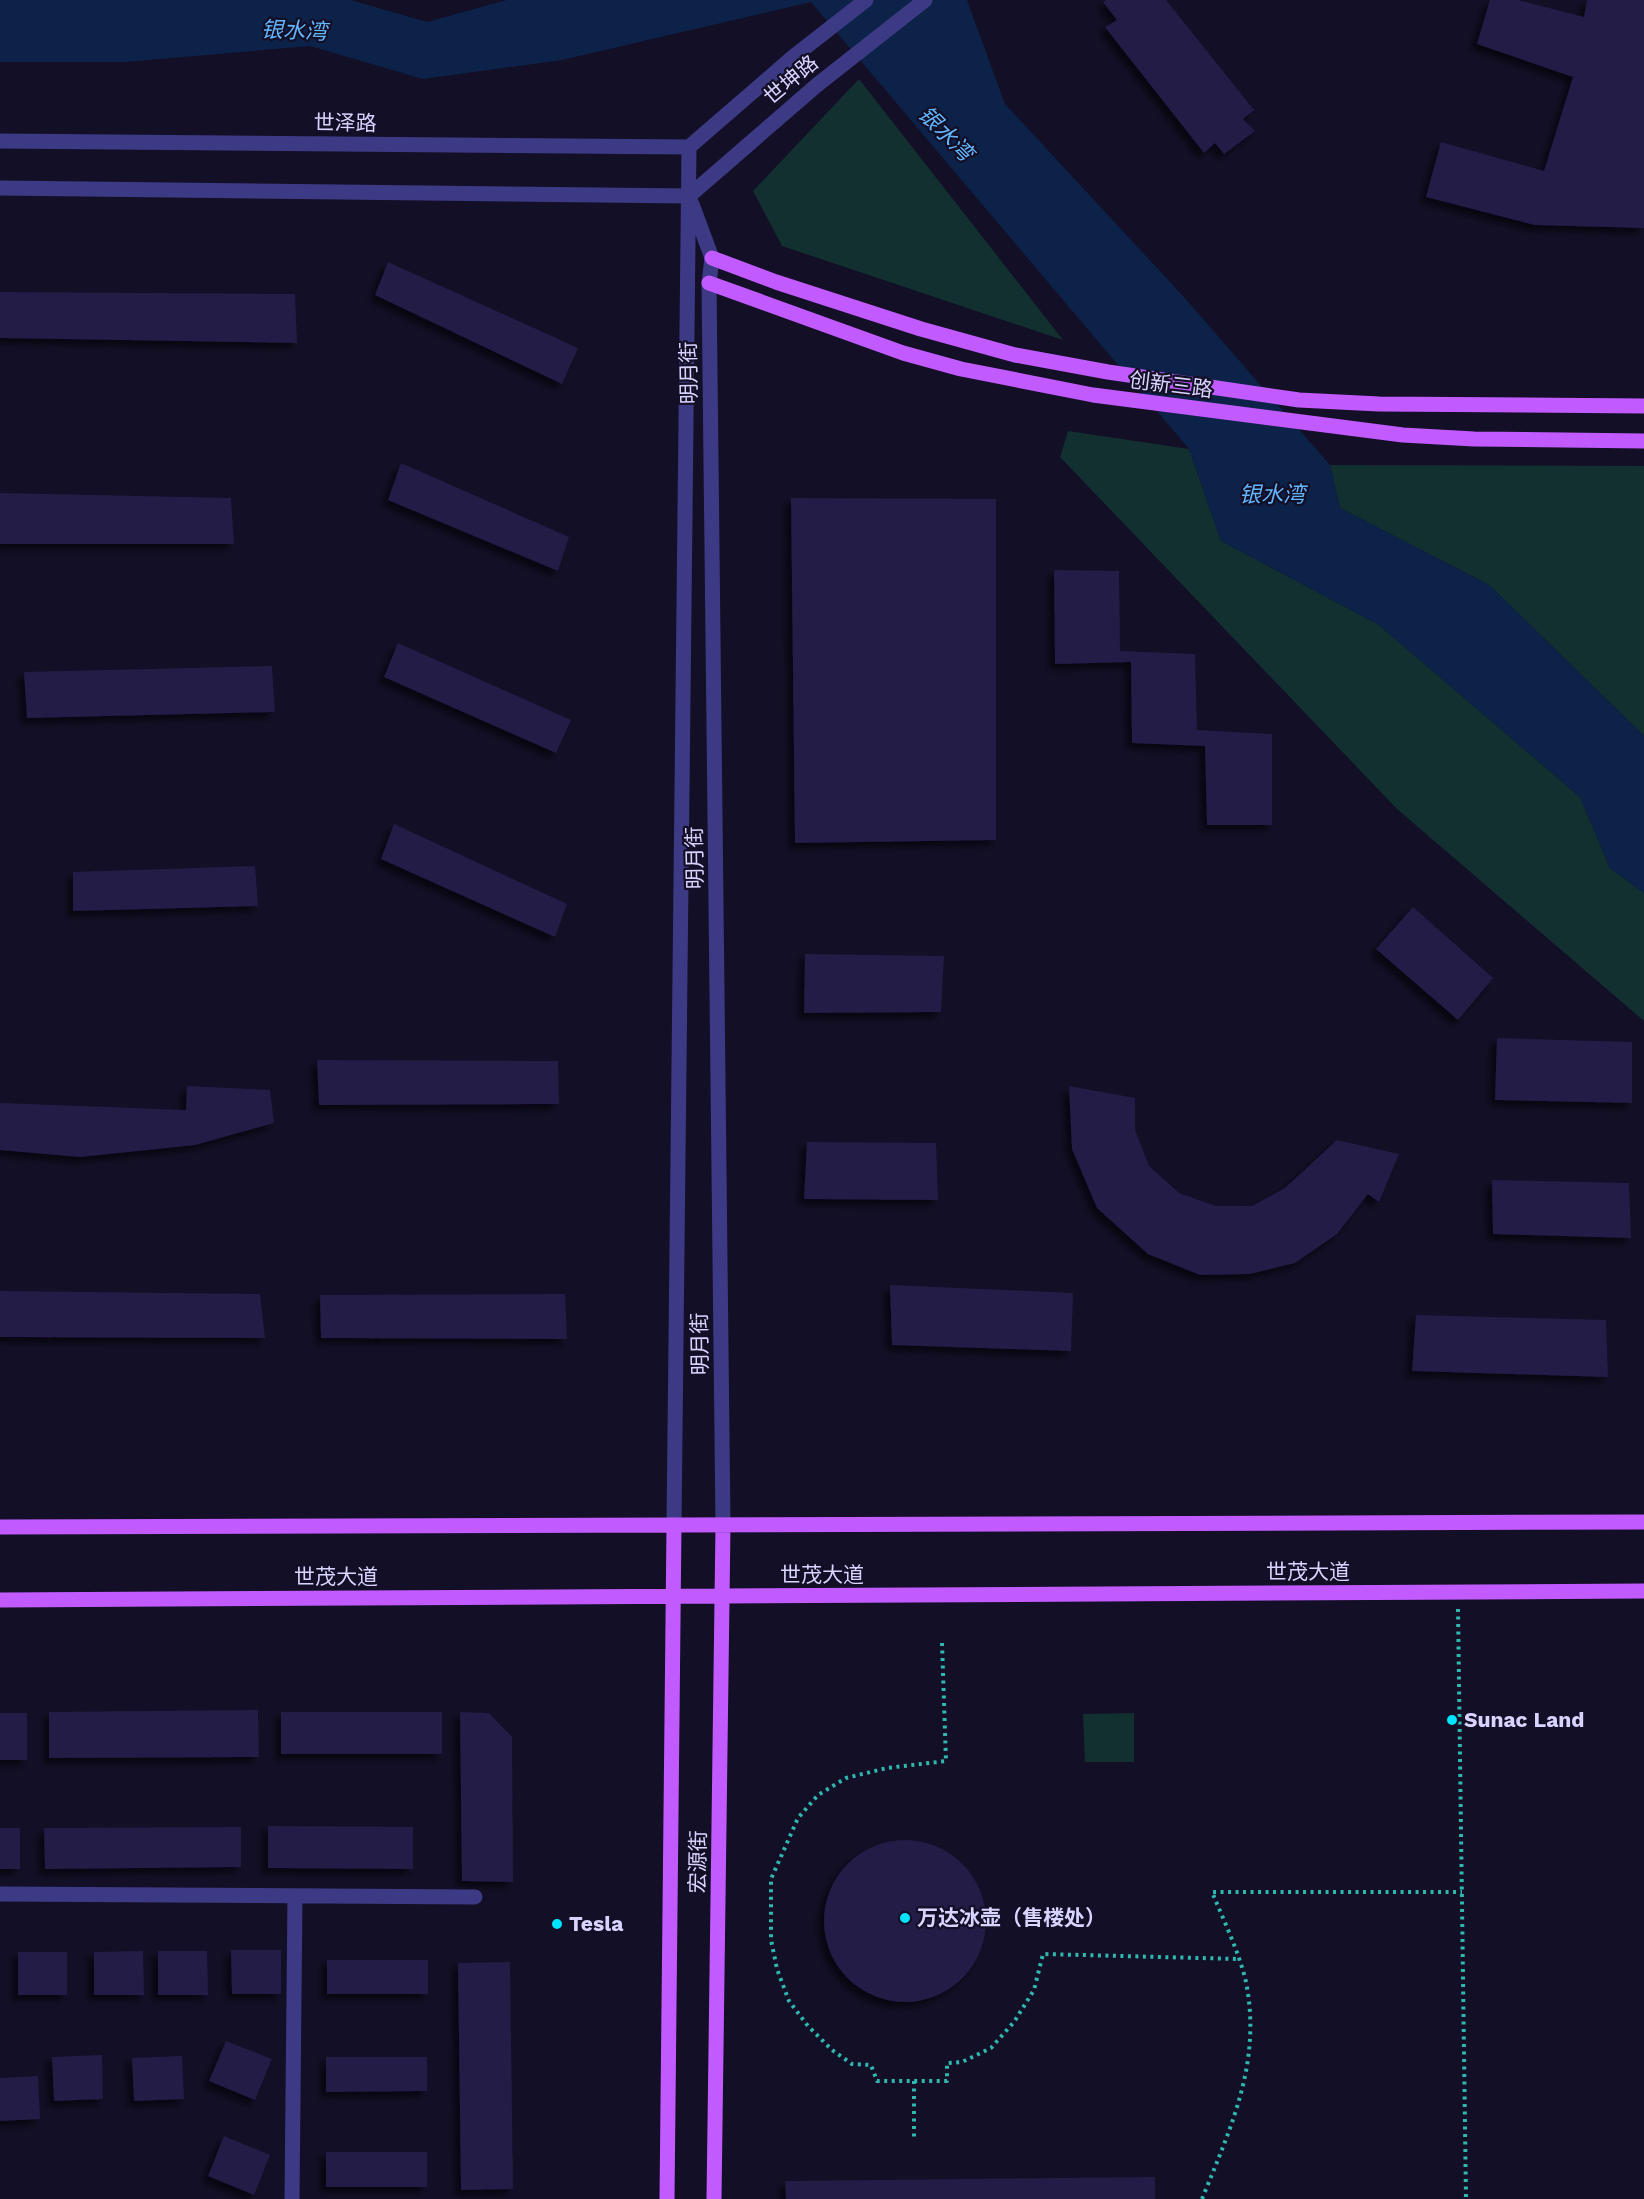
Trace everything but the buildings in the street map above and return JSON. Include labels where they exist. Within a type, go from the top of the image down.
[{"type":"main road","name":"创新三路","points":[[712,258],[776,282],[932,332],[1015,355],[1108,372],[1299,400],[1379,404],[1644,406]]},
{"type":"main road","name":"创新三路","points":[[709,283],[903,353],[1030,384],[1130,401],[1403,435],[1474,440],[1644,441]]},
{"type":"main road","points":[[0,1527],[1644,1522]]},
{"type":"main road","name":"宏源街","points":[[666,2199],[674,1525]]},
{"type":"main road","name":"宏源街","points":[[714,2199],[723,1525]]},
{"type":"main road","name":"世茂大道","points":[[0,1600],[1644,1592]]},
{"type":"street","name":"世坤路","points":[[689,147],[793,57],[866,0]]},
{"type":"street","name":"世坤路","points":[[688,196],[817,85],[925,0]]},
{"type":"street","name":"世泽路","points":[[0,141],[689,147]]},
{"type":"street","name":"明月街","points":[[674,1525],[689,147]]},
{"type":"street","points":[[0,188],[688,196]]},
{"type":"street","name":"明月街","points":[[688,196],[712,258],[709,283],[723,1525]]},
{"type":"street","points":[[0,1894],[475,1897]]},
{"type":"street","points":[[292,2199],[295,1896]]},
{"type":"path","points":[[1458,1592],[1466,2199]]},
{"type":"path","points":[[942,1643],[946,1761],[887,1768],[846,1778],[818,1795],[798,1818],[771,1879],[771,1940],[777,1969],[789,2001],[808,2026],[832,2050],[852,2064],[871,2066],[877,2081],[947,2081],[947,2063],[962,2061],[991,2048],[1014,2022],[1034,1990],[1043,1954],[1238,1959]]},
{"type":"path","points":[[1202,2199],[1233,2124],[1244,2088],[1250,2053],[1250,2012],[1245,1981],[1212,1892],[1462,1892]]},
{"type":"path","points":[[914,2081],[914,2139]]},
{"type":"green space","points":[[859,79],[1063,340],[782,246],[753,191]]},
{"type":"green space","points":[[1068,431],[1189,449],[1221,541],[1379,625],[1580,797],[1610,868],[1644,893],[1644,1021],[1397,809],[1060,457]]},
{"type":"green space","points":[[1330,465],[1644,466],[1644,736],[1489,585],[1340,508]]},
{"type":"green space","points":[[1134,1713],[1134,1762],[1085,1762],[1083,1714]]},
{"type":"water","name":"银水湾","points":[[0,0],[351,0],[427,22],[507,0],[967,0],[1005,104],[1183,296],[1330,465],[1340,508],[1489,585],[1644,736],[1644,893],[1610,868],[1580,797],[1379,625],[1221,541],[1189,449],[811,2],[562,60],[423,79],[310,46],[126,62],[0,62]]},
{"type":"place","name":"Sunac Land","points":[[1452,1720]]},
{"type":"place","name":"万达冰壶（售楼处）","points":[[905,1918]]},
{"type":"place","name":"Tesla","points":[[557,1924]]}]
